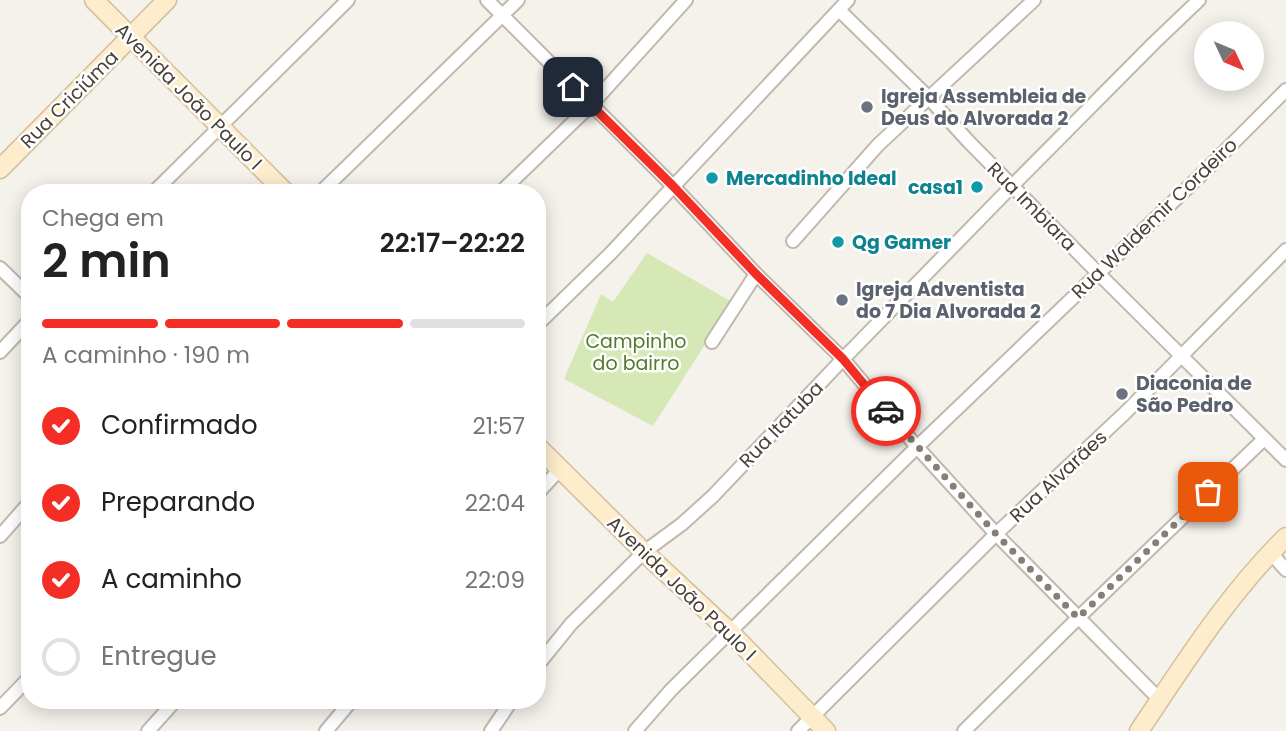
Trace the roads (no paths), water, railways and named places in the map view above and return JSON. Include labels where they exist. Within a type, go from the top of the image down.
[{"type":"street","name":"Avenida João Paulo I","points":[[94,0],[277,184]]},
{"type":"street","name":"Rua Criciúma","points":[[0,169],[167,0]]},
{"type":"street","points":[[163,184],[348,0]]},
{"type":"street","points":[[486,0],[843,359],[917,447],[996,534],[1160,700]]},
{"type":"street","points":[[329,184],[518,0]]},
{"type":"street","points":[[509,184],[591,105],[686,0]]},
{"type":"street","points":[[793,241],[877,145],[1034,0]]},
{"type":"street","name":"Rua Itatuba","points":[[546,655],[571,624],[644,552],[682,524],[713,496],[843,359],[1199,0]]},
{"type":"street","points":[[546,316],[610,254],[844,5]]},
{"type":"street","name":"Rua Imbiara","points":[[844,5],[961,134],[1286,460]]},
{"type":"street","name":"Rua Waldemir Cordeiro","points":[[635,731],[671,690],[917,447],[1286,90]]},
{"type":"street","name":"Rua Alvarães","points":[[798,731],[996,534],[1126,412],[1286,250]]},
{"type":"street","points":[[0,268],[21,288]]},
{"type":"street","points":[[712,342],[756,274]]},
{"type":"street","points":[[0,352],[21,330]]},
{"type":"street","points":[[964,731],[1264,439]]},
{"type":"street","name":"Avenida João Paulo I","points":[[546,455],[730,632],[826,731]]},
{"type":"street","points":[[546,485],[561,469]]},
{"type":"street","points":[[0,536],[21,512]]},
{"type":"street","points":[[1139,731],[1243,583],[1286,537]]},
{"type":"street","points":[[1270,552],[1286,570]]},
{"type":"street","points":[[0,708],[21,686]]},
{"type":"street","points":[[148,731],[168,709]]},
{"type":"street","points":[[326,731],[344,709]]},
{"type":"street","points":[[491,731],[506,709]]},
{"type":"place","name":"Igreja Assembleia de Deus do Alvorada 2","points":[[867,107]]},
{"type":"place","name":"Mercadinho Ideal","points":[[712,178]]},
{"type":"place","name":"casa1","points":[[977,187]]},
{"type":"place","name":"Qg Gamer","points":[[838,242]]},
{"type":"place","name":"Igreja Adventista do 7 Dia Alvorada 2","points":[[842,300]]},
{"type":"place","name":"Diaconia de São Pedro","points":[[1122,394]]},
{"type":"park label","name":"Campinho do bairro","points":[[636,352]]}]
